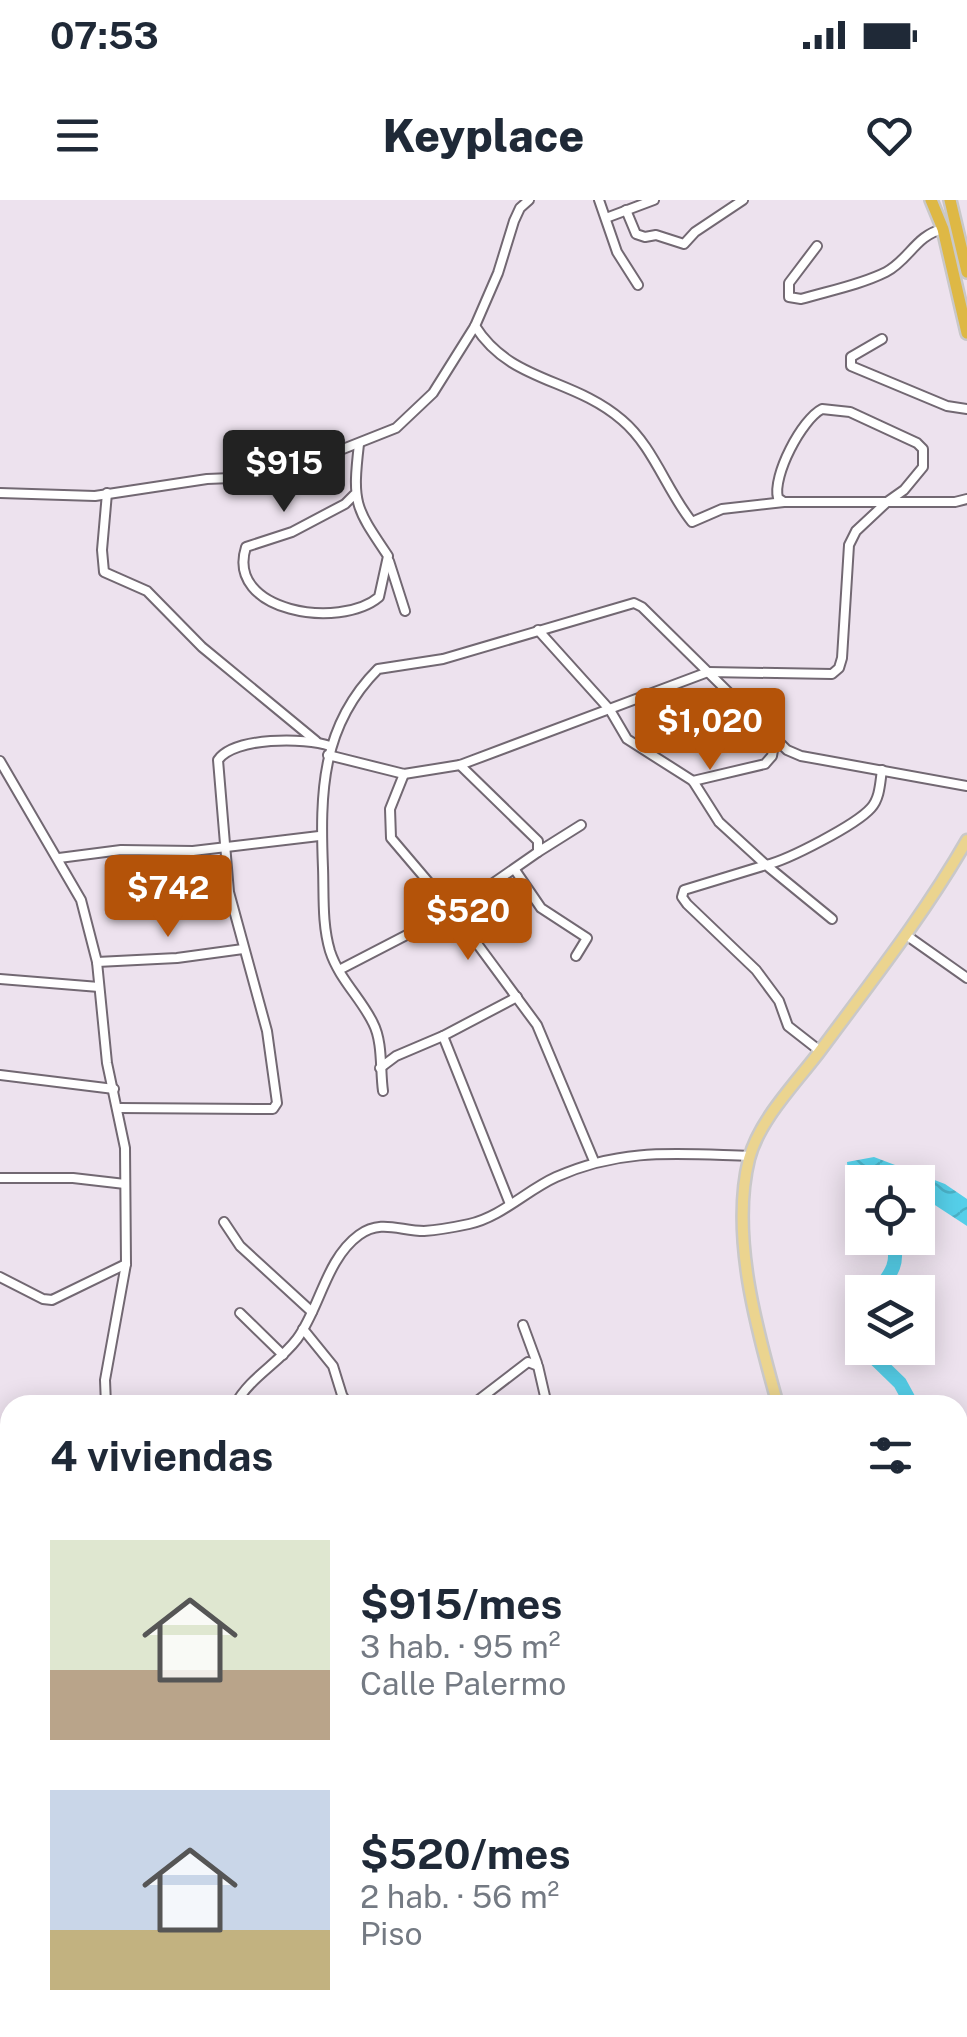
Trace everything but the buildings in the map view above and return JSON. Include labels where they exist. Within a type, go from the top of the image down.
[{"type":"highway","points":[[932,200],[943,229],[967,332]]},
{"type":"highway","points":[[950,200],[967,272]]},
{"type":"main road","points":[[776,1395],[745,1262],[742,1208],[750,1156],[767,1123],[906,935],[967,840]]},
{"type":"street","points":[[0,493],[96,496],[207,479],[256,477],[396,428],[433,393],[475,326],[498,273],[514,221],[529,200]]},
{"type":"street","points":[[599,200],[616,252],[638,285]]},
{"type":"street","points":[[606,218],[654,200]]},
{"type":"street","points":[[626,210],[636,234],[656,235],[684,244],[694,232],[743,200]]},
{"type":"street","points":[[817,246],[790,283],[789,297],[800,300],[884,273],[900,263],[928,232],[943,229]]},
{"type":"street","points":[[475,326],[498,356],[573,388],[625,422],[692,522],[722,508],[784,502],[967,499]]},
{"type":"street","points":[[882,339],[851,358],[850,366],[947,406],[967,409]]},
{"type":"street","points":[[107,493],[104,572],[147,591],[202,647],[329,751],[404,774],[460,765],[708,672],[832,674],[839,668],[850,545],[856,531],[904,490],[922,467],[922,450],[917,443],[850,412],[822,409],[800,432],[776,485],[778,498],[784,502]]},
{"type":"street","points":[[359,444],[354,495],[366,524],[388,556],[405,611]]},
{"type":"street","points":[[354,495],[345,504],[292,532],[246,546],[242,568],[250,586],[290,608],[320,615],[341,614],[379,598],[388,556]]},
{"type":"street","points":[[384,1091],[373,1022],[339,970],[324,925],[319,836],[329,751],[343,713],[378,670],[443,659],[634,603],[642,606],[775,739],[801,756],[967,786]]},
{"type":"street","points":[[538,630],[610,710],[627,738],[692,781],[719,822],[832,919]]},
{"type":"street","points":[[692,781],[766,764],[775,739]]},
{"type":"street","points":[[119,1108],[273,1109],[278,1096],[267,1031],[229,892],[218,760],[224,751],[241,744],[316,741]]},
{"type":"street","points":[[0,762],[81,900],[97,962],[106,1063],[126,1148],[126,1264],[106,1395]]},
{"type":"street","points":[[460,765],[538,841],[538,852]]},
{"type":"street","points":[[820,1051],[788,1026],[779,1001],[756,970],[682,897],[688,888],[783,861],[870,810],[882,770]]},
{"type":"street","points":[[404,774],[390,808],[391,838],[453,911],[537,1025],[594,1161]]},
{"type":"street","points":[[339,970],[453,911],[581,825]]},
{"type":"street","points":[[59,858],[121,850],[225,848],[319,836]]},
{"type":"street","points":[[515,870],[542,908],[585,935],[588,942],[576,956]]},
{"type":"street","points":[[906,935],[967,978]]},
{"type":"street","points":[[97,962],[178,958],[244,949]]},
{"type":"street","points":[[0,979],[99,988]]},
{"type":"street","points":[[380,1068],[396,1056],[518,997]]},
{"type":"street","points":[[442,1036],[510,1204]]},
{"type":"street","points":[[0,1075],[114,1089]]},
{"type":"street","points":[[241,1395],[283,1355],[303,1329],[330,1273],[356,1237],[365,1232],[390,1225],[422,1231],[475,1223],[551,1178],[594,1161],[680,1152],[750,1156]]},
{"type":"street","points":[[0,1178],[73,1178],[125,1184]]},
{"type":"street","points":[[224,1222],[240,1246],[312,1312]]},
{"type":"street","points":[[0,1277],[52,1300],[126,1264]]},
{"type":"street","points":[[240,1313],[283,1355]]},
{"type":"street","points":[[523,1325],[545,1395]]},
{"type":"street","points":[[303,1329],[333,1366],[342,1395]]},
{"type":"street","points":[[485,1395],[528,1362],[538,1366]]},
{"type":"water","points":[[874,1157],[895,1165],[847,1165]]},
{"type":"water","points":[[935,1180],[967,1199],[967,1226],[935,1205]]},
{"type":"waterway","points":[[888,1275],[895,1255]]},
{"type":"waterway","points":[[881,1365],[907,1395]]}]
